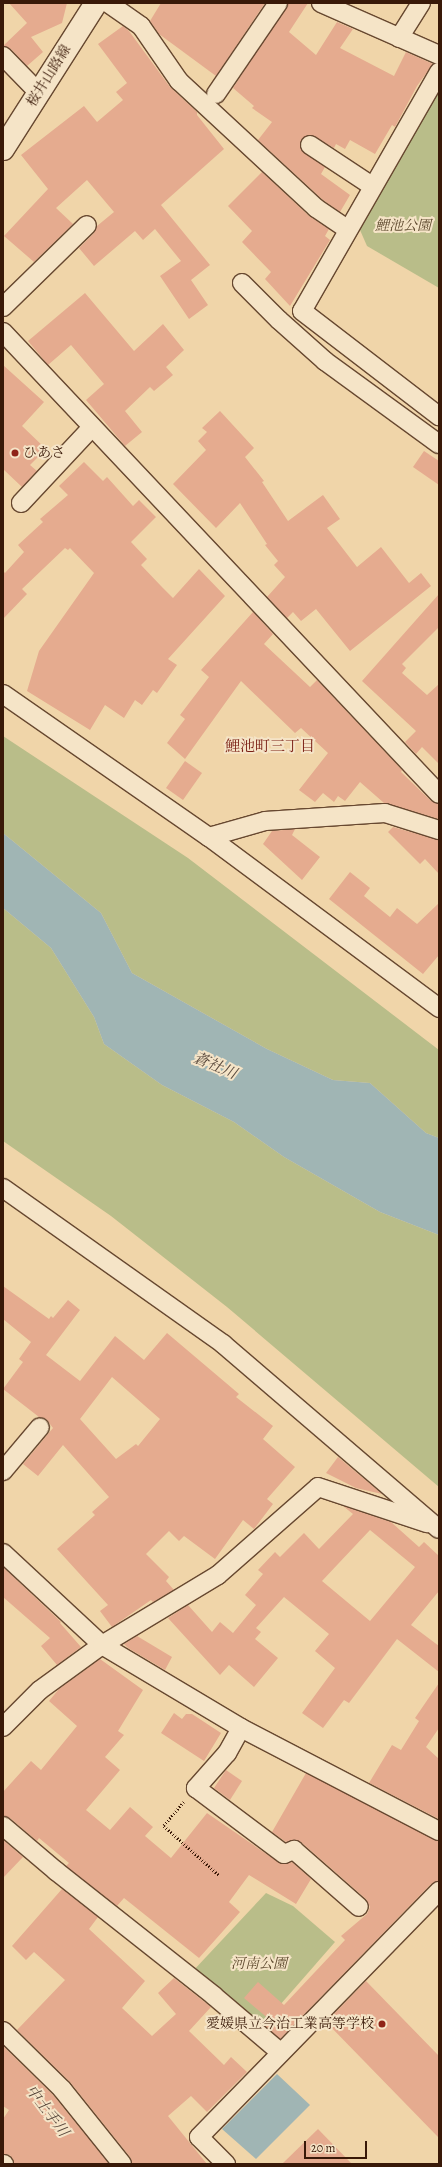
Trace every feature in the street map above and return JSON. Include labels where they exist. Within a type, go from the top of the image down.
[{"type":"main road","name":"桜井山路線","points":[[3,149],[96,3]]},
{"type":"street","points":[[108,3],[141,26],[179,81],[316,208],[347,229]]},
{"type":"street","points":[[216,94],[278,3]]},
{"type":"street","points":[[321,3],[439,55]]},
{"type":"street","points":[[399,38],[421,3]]},
{"type":"street","points":[[3,56],[39,93]]},
{"type":"street","points":[[439,72],[347,229],[302,310],[439,416]]},
{"type":"street","points":[[310,145],[372,186]]},
{"type":"street","points":[[3,307],[87,225]]},
{"type":"street","points":[[242,283],[279,320],[325,361],[436,435]]},
{"type":"street","points":[[3,332],[439,794]]},
{"type":"street","points":[[21,503],[92,427]]},
{"type":"street","points":[[3,694],[209,837],[439,1008]]},
{"type":"street","points":[[209,837],[264,821],[385,813],[439,830]]},
{"type":"street","points":[[3,1188],[223,1344],[437,1527]]},
{"type":"street","points":[[3,1471],[40,1427]]},
{"type":"street","points":[[3,1727],[40,1690],[102,1645],[218,1575],[318,1487],[437,1527]]},
{"type":"street","points":[[3,1553],[102,1645],[241,1728],[439,1831]]},
{"type":"street","points":[[241,1728],[227,1753],[196,1788],[284,1854],[294,1850],[359,1908]]},
{"type":"street","points":[[3,1826],[56,1871],[214,1996],[280,2052]]},
{"type":"street","points":[[226,2164],[200,2137],[280,2052],[439,1891]]},
{"type":"street","points":[[3,2031],[62,2089],[122,2164]]},
{"type":"path","points":[[196,1788],[164,1826],[220,1876]]},
{"type":"green space","name":"鯉池公園","points":[[439,91],[439,288],[367,246],[360,230]]},
{"type":"green space","points":[[3,736],[188,858],[439,1050],[439,1138],[426,1133],[370,1083],[333,1080],[267,1049],[132,973],[101,913],[3,833]]},
{"type":"green space","points":[[3,908],[51,948],[94,1017],[104,1044],[162,1085],[234,1122],[284,1157],[380,1212],[439,1235],[439,1487],[227,1307],[111,1216],[3,1141]]},
{"type":"green space","name":"河南公園","points":[[266,1893],[293,1906],[335,1942],[259,2029],[192,1972]]},
{"type":"water","name":"蒼社川","points":[[3,833],[101,913],[132,973],[267,1049],[333,1080],[370,1083],[426,1133],[439,1138],[439,1235],[380,1212],[284,1157],[234,1122],[162,1085],[104,1044],[94,1017],[51,948],[3,908]]},
{"type":"water","points":[[277,2074],[310,2105],[256,2159],[222,2129]]},
{"type":"building","points":[[9,3],[67,3],[62,23],[31,37],[43,52],[27,66],[11,49],[3,46],[27,23]]},
{"type":"building","points":[[161,3],[265,3],[216,76],[159,34],[150,21]]},
{"type":"building","points":[[288,3],[308,3],[289,32],[316,55],[337,22],[353,29],[340,48],[394,76],[406,52],[433,64],[417,86],[395,127],[392,125],[375,154],[350,140],[345,149],[336,144],[334,148],[311,135],[301,140],[301,150],[325,167],[321,174],[350,195],[340,212],[323,200],[258,140],[272,122],[252,108],[254,106],[233,88]]},
{"type":"building","points":[[123,26],[129,31],[170,87],[197,112],[197,115],[224,149],[161,205],[210,265],[191,280],[208,305],[189,319],[160,276],[181,261],[155,229],[143,240],[135,231],[94,266],[79,248],[94,233],[97,226],[114,212],[87,180],[56,208],[73,224],[34,262],[4,236],[48,189],[21,155],[84,106],[97,122],[123,100],[116,92],[127,83],[98,44]]},
{"type":"building","points":[[262,172],[309,216],[329,229],[325,236],[330,240],[290,306],[265,279],[271,272],[242,242],[252,231],[228,206]]},
{"type":"building","points":[[85,293],[134,351],[163,324],[184,350],[166,367],[173,375],[154,391],[150,387],[125,411],[142,432],[125,446],[86,400],[104,384],[71,345],[48,365],[28,341]]},
{"type":"building","points":[[3,365],[44,402],[22,426],[46,449],[30,465],[37,471],[22,487],[3,469]]},
{"type":"building","points":[[220,411],[254,448],[245,457],[264,481],[262,482],[288,521],[323,495],[340,519],[327,528],[357,567],[381,547],[409,583],[421,573],[431,586],[350,651],[316,609],[301,621],[293,612],[287,618],[267,597],[285,577],[274,565],[278,561],[265,545],[267,544],[240,503],[216,528],[173,484],[206,450],[198,441],[207,432],[202,428]]},
{"type":"building","points":[[424,451],[439,461],[439,485],[413,467]]},
{"type":"building","points":[[84,462],[103,481],[107,477],[133,506],[139,500],[156,517],[131,542],[147,559],[141,565],[173,598],[199,569],[225,596],[168,659],[177,665],[157,693],[153,690],[142,705],[135,700],[124,718],[105,705],[90,730],[27,691],[39,651],[94,573],[70,548],[68,550],[65,548],[22,589],[27,594],[3,619],[3,571],[5,573],[24,552],[18,545],[43,522],[40,519],[68,495],[59,486]]},
{"type":"building","points":[[439,594],[439,627],[402,664],[406,668],[402,673],[427,695],[439,684],[439,764],[422,747],[416,754],[405,742],[416,731],[362,681]]},
{"type":"building","points":[[253,612],[273,634],[264,644],[310,687],[317,680],[402,770],[401,772],[431,801],[439,804],[439,819],[384,803],[360,782],[345,801],[338,796],[334,802],[323,793],[315,802],[299,790],[328,753],[301,728],[295,733],[241,681],[185,759],[167,743],[185,719],[180,715],[209,677],[201,670]]},
{"type":"building","points":[[185,761],[202,773],[183,800],[166,788]]},
{"type":"building","points":[[393,827],[439,840],[439,874],[425,859],[420,864],[388,832]]},
{"type":"building","points":[[295,829],[292,835],[320,857],[302,880],[263,844],[272,831]]},
{"type":"building","points":[[350,872],[370,888],[364,896],[390,917],[397,908],[417,924],[439,903],[439,955],[423,974],[329,899]]},
{"type":"building","points":[[3,1286],[49,1319],[51,1316],[53,1318],[68,1300],[80,1310],[46,1355],[80,1381],[115,1336],[144,1360],[167,1333],[239,1394],[236,1397],[273,1426],[263,1439],[295,1467],[267,1499],[273,1504],[254,1529],[243,1520],[215,1559],[184,1536],[179,1541],[169,1531],[146,1554],[169,1577],[166,1581],[174,1590],[153,1602],[151,1600],[112,1627],[100,1611],[108,1605],[57,1549],[95,1515],[92,1512],[109,1497],[63,1445],[38,1476],[23,1464],[53,1428],[46,1419],[39,1417],[3,1389],[23,1362],[19,1359],[31,1342],[3,1319]],"holes":[[[112,1377],[160,1419],[138,1446],[136,1444],[116,1459],[80,1419]]]},
{"type":"building","points":[[338,1457],[382,1494],[356,1488],[326,1473]]},
{"type":"building","points":[[343,1506],[391,1522],[419,1547],[424,1542],[439,1556],[439,1591],[411,1625],[439,1646],[439,1672],[397,1639],[349,1703],[344,1700],[323,1728],[302,1713],[335,1668],[315,1651],[329,1634],[284,1597],[256,1628],[261,1632],[255,1639],[278,1658],[254,1687],[229,1665],[220,1675],[168,1618],[188,1605],[212,1632],[220,1622],[233,1633],[256,1605],[245,1595],[263,1574],[258,1570],[275,1552],[280,1557],[304,1533],[319,1549],[353,1514]],"holes":[[[370,1530],[415,1567],[370,1621],[322,1581]]]},
{"type":"building","points":[[3,1567],[61,1622],[60,1623],[81,1647],[57,1665],[41,1646],[50,1638],[3,1597]]},
{"type":"building","points":[[137,1636],[172,1657],[165,1670],[128,1648],[124,1644]]},
{"type":"building","points":[[100,1659],[143,1690],[118,1731],[124,1735],[105,1757],[120,1770],[86,1810],[110,1830],[130,1807],[153,1827],[145,1836],[171,1858],[207,1813],[278,1862],[283,1864],[292,1862],[311,1879],[296,1904],[249,1875],[229,1902],[240,1912],[199,1958],[124,1898],[117,1906],[66,1866],[69,1863],[39,1838],[37,1841],[10,1818],[3,1816],[3,1792],[31,1761],[41,1770],[77,1726],[49,1701],[59,1689]]},
{"type":"building","points":[[439,1683],[439,1728],[426,1747],[439,1759],[439,1819],[369,1783],[392,1745],[401,1750],[419,1721],[415,1718]]},
{"type":"building","points":[[174,1713],[182,1719],[186,1714],[192,1714],[221,1733],[204,1761],[161,1733]]},
{"type":"building","points":[[226,1770],[242,1781],[230,1800],[214,1788]]},
{"type":"building","points":[[306,1773],[439,1841],[439,1880],[431,1884],[280,2039],[265,2026],[270,2020],[244,1998],[258,1982],[284,2005],[345,1940],[341,1936],[367,1914],[370,1907],[366,1899],[301,1842],[295,1840],[286,1842],[272,1832]]},
{"type":"building","points":[[3,1840],[23,1857],[3,1878]]},
{"type":"building","points":[[62,1889],[98,1917],[89,1929],[145,1981],[122,2008],[152,2036],[176,2014],[158,1993],[174,1978],[211,2007],[189,2031],[224,2065],[231,2057],[247,2072],[207,2112],[191,2096],[168,2116],[207,2164],[132,2164],[130,2157],[70,2082],[17,2030],[65,1980],[34,1952],[26,1960],[12,1946]]},
{"type":"building","points":[[366,1981],[439,2056],[439,2138],[326,2022]]},
{"type":"building","points":[[3,2046],[54,2096],[109,2164],[14,2164],[10,2155],[3,2154],[3,2119],[9,2110],[3,2106]]},
{"type":"building","points":[[318,2129],[352,2164],[282,2164]]},
{"type":"place","name":"ひあさ","points":[[15,453]]},
{"type":"place","name":"愛媛県立今治工業高等学校","points":[[382,2024]]},
{"type":"district","name":"鯉池町三丁目","points":[[270,747]]},
{"type":"water label","name":"中土手川","points":[[47,2111]]}]
